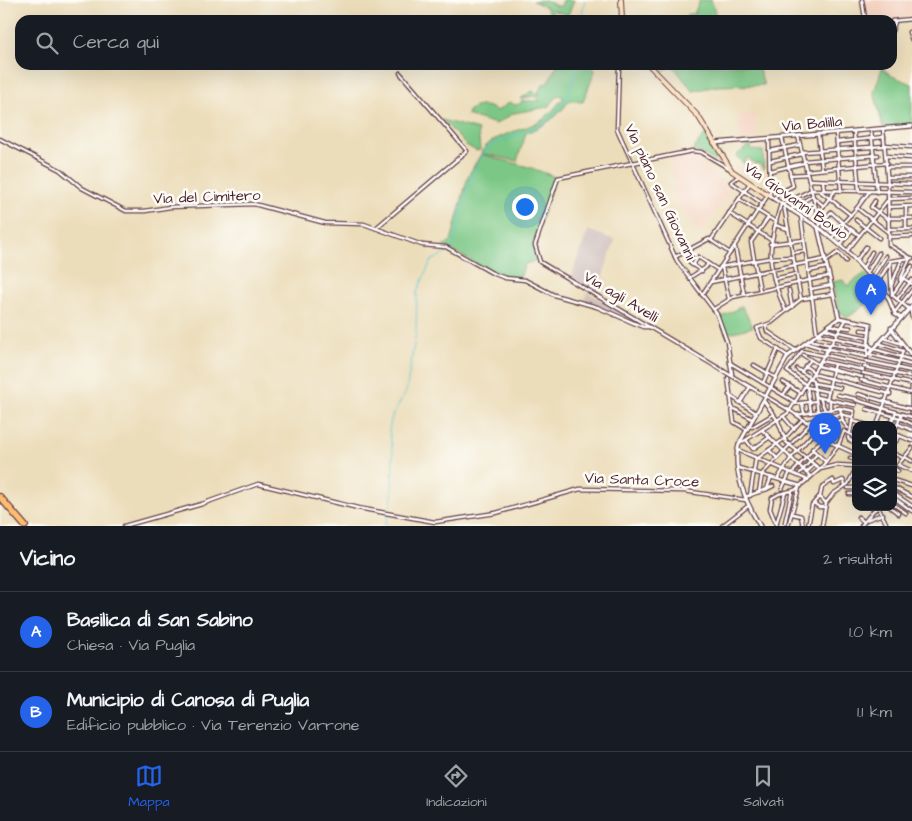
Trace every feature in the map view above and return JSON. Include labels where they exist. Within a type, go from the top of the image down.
[{"type":"highway","points":[[0,497],[25,526]]},
{"type":"highway","points":[[0,503],[20,526]]},
{"type":"main road","points":[[621,0],[622,15]]},
{"type":"main road","points":[[654,70],[698,116],[732,171]]},
{"type":"main road","name":"Via Giovanni Bovio","points":[[732,171],[769,196]]},
{"type":"street","points":[[862,0],[864,15]]},
{"type":"street","points":[[897,20],[912,18]]},
{"type":"street","points":[[909,32],[912,40]]},
{"type":"street","name":"Via piano san Giovanni","points":[[619,70],[616,129],[675,258],[714,309],[725,335],[732,375]]},
{"type":"street","points":[[376,228],[467,151],[400,73]]},
{"type":"street","name":"Via Balilla","points":[[714,143],[912,126]]},
{"type":"street","points":[[883,129],[888,177],[889,247],[911,257]]},
{"type":"street","points":[[871,130],[877,192]]},
{"type":"street","points":[[854,132],[859,192]]},
{"type":"street","points":[[836,133],[841,191]]},
{"type":"street","points":[[818,134],[822,170]]},
{"type":"street","points":[[798,136],[839,318]]},
{"type":"street","points":[[774,199],[779,193],[793,186],[782,138]]},
{"type":"street","points":[[837,142],[884,138]]},
{"type":"street","name":"Via del Cimitero","points":[[0,139],[60,170],[82,188],[126,211],[144,211],[170,207],[254,204],[324,223],[357,223],[422,245],[451,250],[492,273],[505,278],[525,280],[554,295],[650,327]]},
{"type":"street","points":[[702,295],[769,196],[769,139]]},
{"type":"street","points":[[769,152],[800,145]]},
{"type":"street","points":[[770,161],[802,153],[820,151],[885,145],[912,147]]},
{"type":"street","points":[[631,162],[696,151],[732,171]]},
{"type":"street","points":[[770,171],[804,162],[878,155]]},
{"type":"street","points":[[886,156],[912,158]]},
{"type":"street","name":"Via agli Avelli","points":[[631,162],[558,178],[535,245],[540,262],[751,386],[811,425],[832,443],[852,451]]},
{"type":"street","points":[[790,174],[874,164],[912,167]]},
{"type":"street","points":[[739,176],[731,182],[763,204]]},
{"type":"street","points":[[888,177],[912,177]]},
{"type":"street","points":[[809,180],[912,184]]},
{"type":"street","points":[[822,190],[823,181]]},
{"type":"street","points":[[675,258],[710,240],[750,183]]},
{"type":"street","points":[[786,311],[775,288],[770,258],[770,240],[782,205],[811,190],[912,192]]},
{"type":"street","points":[[822,190],[851,215]]},
{"type":"street","points":[[817,214],[836,191]]},
{"type":"street","points":[[832,238],[869,192]]},
{"type":"street","name":"Via Giovanni Bovio","points":[[769,196],[819,226],[847,251],[889,295],[895,313]]},
{"type":"street","points":[[813,196],[824,206]]},
{"type":"street","points":[[790,210],[813,196]]},
{"type":"street","points":[[888,199],[912,198]]},
{"type":"street","points":[[739,199],[775,224],[788,229]]},
{"type":"street","points":[[847,251],[888,199]]},
{"type":"street","points":[[876,201],[871,207],[888,219],[912,218]]},
{"type":"street","points":[[782,205],[801,299]]},
{"type":"street","points":[[888,207],[912,206]]},
{"type":"street","points":[[906,207],[906,229]]},
{"type":"street","points":[[857,208],[889,233],[912,236]]},
{"type":"street","points":[[729,212],[770,240]]},
{"type":"street","points":[[819,226],[831,212],[859,235]]},
{"type":"street","points":[[802,217],[817,334]]},
{"type":"street","points":[[760,291],[751,242],[768,218]]},
{"type":"street","points":[[856,220],[879,238]]},
{"type":"street","points":[[889,233],[912,229]]},
{"type":"street","points":[[840,245],[852,230]]},
{"type":"street","points":[[710,240],[730,253]]},
{"type":"street","points":[[770,244],[804,240]]},
{"type":"street","points":[[735,245],[744,294]]},
{"type":"street","points":[[856,261],[866,247]]},
{"type":"street","points":[[693,265],[698,257],[708,264],[720,268],[806,251]]},
{"type":"street","points":[[863,268],[872,252]]},
{"type":"street","points":[[685,253],[693,265],[702,271]]},
{"type":"street","points":[[711,282],[825,260],[838,253],[846,261]]},
{"type":"street","points":[[868,273],[879,253]]},
{"type":"street","points":[[872,278],[886,256]]},
{"type":"street","points":[[877,283],[892,259],[911,257]]},
{"type":"street","points":[[889,295],[899,284],[911,257]]},
{"type":"street","points":[[889,295],[902,259]]},
{"type":"street","points":[[689,278],[702,271],[708,264]]},
{"type":"street","points":[[889,264],[892,285]]},
{"type":"street","points":[[902,278],[912,266]]},
{"type":"street","points":[[720,268],[725,279],[729,299]]},
{"type":"street","points":[[809,271],[827,268]]},
{"type":"street","points":[[774,279],[796,274]]},
{"type":"street","points":[[714,309],[729,299],[744,294],[829,276]]},
{"type":"street","points":[[897,299],[911,282],[902,278]]},
{"type":"street","points":[[811,289],[831,285]]},
{"type":"street","points":[[789,290],[792,307]]},
{"type":"street","points":[[891,328],[895,313],[912,290]]},
{"type":"street","points":[[788,356],[761,338],[756,328],[766,326],[801,299],[833,294]]},
{"type":"street","points":[[889,295],[911,308]]},
{"type":"street","points":[[908,295],[912,299]]},
{"type":"street","points":[[865,365],[878,343],[911,308]]},
{"type":"street","points":[[905,313],[911,316],[911,308]]},
{"type":"street","points":[[895,313],[900,318]]},
{"type":"street","points":[[839,318],[870,324],[865,365]]},
{"type":"street","points":[[760,526],[745,498],[739,468],[739,444],[788,356],[839,318]]},
{"type":"street","points":[[739,444],[778,421],[789,410],[806,386],[809,378],[846,320]]},
{"type":"street","points":[[830,325],[850,328]]},
{"type":"street","points":[[766,326],[768,331],[795,350]]},
{"type":"street","points":[[891,328],[912,356]]},
{"type":"street","points":[[825,329],[869,338]]},
{"type":"street","points":[[861,330],[870,332]]},
{"type":"street","points":[[817,334],[868,345],[874,349],[901,356],[912,356]]},
{"type":"street","points":[[883,337],[886,340],[904,345]]},
{"type":"street","points":[[809,340],[849,348],[890,388],[911,396]]},
{"type":"street","points":[[848,353],[850,341]]},
{"type":"street","points":[[805,343],[848,353],[892,380],[912,386],[912,410],[858,394]]},
{"type":"street","points":[[878,343],[903,351]]},
{"type":"street","points":[[878,421],[904,345]]},
{"type":"street","points":[[763,383],[778,349]]},
{"type":"street","points":[[802,353],[865,365],[912,378]]},
{"type":"street","points":[[802,353],[818,366],[833,370],[899,362],[912,366]]},
{"type":"street","points":[[802,353],[787,371],[806,386],[829,392]]},
{"type":"street","points":[[801,372],[810,360]]},
{"type":"street","points":[[821,361],[834,364],[865,365],[912,371]]},
{"type":"street","points":[[730,362],[794,403],[820,398],[855,405]]},
{"type":"street","points":[[830,410],[829,392],[834,364]]},
{"type":"street","points":[[754,365],[776,378]]},
{"type":"street","points":[[805,366],[813,373],[889,394]]},
{"type":"street","points":[[797,369],[813,383],[818,411]]},
{"type":"street","points":[[728,378],[734,422],[747,430]]},
{"type":"street","points":[[782,382],[801,393]]},
{"type":"street","points":[[813,383],[840,388]]},
{"type":"street","points":[[740,402],[751,386]]},
{"type":"street","points":[[783,395],[790,386]]},
{"type":"street","points":[[806,386],[811,412]]},
{"type":"street","points":[[729,395],[757,414]]},
{"type":"street","points":[[838,395],[912,417]]},
{"type":"street","points":[[820,398],[825,410]]},
{"type":"street","points":[[764,401],[778,421],[784,439],[814,465],[820,469],[837,465],[852,467]]},
{"type":"street","points":[[802,402],[804,413]]},
{"type":"street","points":[[731,406],[754,420]]},
{"type":"street","points":[[777,525],[771,512],[770,502],[775,495],[800,487],[820,469],[847,437],[848,429],[842,420],[840,408]]},
{"type":"street","points":[[796,415],[840,408],[854,411],[852,421]]},
{"type":"street","points":[[867,409],[894,416],[912,424]]},
{"type":"street","points":[[892,421],[896,412]]},
{"type":"street","points":[[750,426],[752,428],[774,414]]},
{"type":"street","points":[[750,496],[757,458],[784,439],[794,429],[805,421],[840,414],[853,417]]},
{"type":"street","points":[[902,414],[898,424],[912,430]]},
{"type":"street","points":[[783,416],[794,429]]},
{"type":"street","points":[[759,492],[762,474],[811,425],[842,420]]},
{"type":"street","points":[[852,423],[842,433],[852,440]]},
{"type":"street","points":[[778,478],[783,468],[797,451],[819,431],[828,427]]},
{"type":"street","points":[[848,429],[852,430]]},
{"type":"street","points":[[762,430],[809,478]]},
{"type":"street","points":[[897,435],[912,441]]},
{"type":"street","points":[[897,440],[900,436]]},
{"type":"street","points":[[746,440],[753,449],[770,437]]},
{"type":"street","points":[[847,437],[852,437]]},
{"type":"street","points":[[782,489],[792,472],[820,442]]},
{"type":"street","points":[[912,448],[898,465],[912,471]]},
{"type":"street","points":[[738,450],[809,478]]},
{"type":"street","points":[[769,450],[777,458]]},
{"type":"street","points":[[813,450],[826,462]]},
{"type":"street","points":[[800,473],[817,454]]},
{"type":"street","points":[[897,455],[912,461]]},
{"type":"street","points":[[806,473],[814,465]]},
{"type":"street","points":[[739,468],[778,478],[800,487]]},
{"type":"street","points":[[767,489],[771,477]]},
{"type":"street","points":[[808,526],[812,504],[815,504],[820,497],[822,487],[832,480],[834,484],[844,480],[846,487]]},
{"type":"street","points":[[822,526],[826,502],[833,494],[846,487],[852,480]]},
{"type":"street","points":[[897,481],[912,486]]},
{"type":"street","name":"Via Santa Croce","points":[[124,526],[207,502],[258,484],[381,512],[435,522],[482,516],[580,489],[684,491],[745,498],[773,486]]},
{"type":"street","points":[[788,526],[800,487]]},
{"type":"street","points":[[846,487],[852,488]]},
{"type":"street","points":[[897,489],[911,496],[912,492]]},
{"type":"street","points":[[785,522],[792,491]]},
{"type":"street","points":[[777,525],[785,493]]},
{"type":"street","points":[[897,496],[912,506]]},
{"type":"street","points":[[820,497],[826,502]]},
{"type":"street","points":[[897,500],[912,511]]},
{"type":"street","points":[[815,504],[819,507],[825,507]]},
{"type":"street","points":[[722,526],[748,506]]},
{"type":"street","points":[[897,507],[906,513]]},
{"type":"street","points":[[861,526],[874,511]]},
{"type":"street","points":[[881,511],[886,523]]},
{"type":"street","points":[[895,511],[899,514]]},
{"type":"street","points":[[793,513],[801,516],[803,526]]},
{"type":"street","points":[[858,518],[864,521],[883,514]]},
{"type":"shaded area","points":[[864,0],[912,0],[912,16],[897,20],[897,15],[867,15]]},
{"type":"shaded area","points":[[755,114],[756,138],[739,139],[738,115]]},
{"type":"shaded area","points":[[697,153],[707,161],[705,168],[724,183],[728,194],[701,233],[683,216],[672,178],[672,155]]},
{"type":"shaded area","points":[[588,230],[615,240],[597,293],[571,278]]},
{"type":"shaded area","points":[[587,292],[639,322],[638,324],[584,302]]},
{"type":"green space","points":[[546,0],[556,6],[561,6],[563,0],[574,0],[568,15],[552,10],[553,15],[549,15],[547,8],[533,1]]},
{"type":"green space","points":[[700,0],[711,0],[716,15],[687,15],[694,14]]},
{"type":"green space","points":[[554,70],[595,71],[583,102],[569,101],[550,120],[526,133],[517,161],[481,153],[485,147],[498,138],[543,120],[564,97],[558,95],[548,107],[514,113],[496,124],[467,115],[468,111],[482,106],[497,111],[510,102],[515,105],[522,103],[521,101],[540,101],[534,96],[520,99],[532,91],[541,95],[538,92],[544,83],[547,84]]},
{"type":"green space","points":[[676,70],[759,70],[764,85],[717,86],[693,91]]},
{"type":"green space","points":[[881,70],[912,84],[912,125],[883,127],[874,92]]},
{"type":"green space","points":[[442,120],[478,130],[480,150],[477,151],[467,146]]},
{"type":"green space","points":[[706,133],[720,156],[716,161],[693,150]]},
{"type":"green space","points":[[752,142],[751,150],[763,151],[764,169],[759,163],[755,164],[748,158],[746,158],[745,165],[736,156],[747,147],[745,143]]},
{"type":"green space","points":[[481,154],[532,168],[555,177],[533,245],[537,257],[535,261],[525,264],[520,278],[491,271],[443,246],[451,241],[468,176]]},
{"type":"green space","points":[[865,273],[882,293],[847,318],[839,311],[832,282],[843,280],[847,286]]},
{"type":"green space","points":[[742,306],[753,327],[726,334],[720,318]]},
{"type":"waterway","points":[[582,15],[585,0]]},
{"type":"waterway","points":[[385,526],[392,497],[393,452],[389,430],[392,416],[406,392],[416,333],[417,292],[431,261],[448,252],[453,247],[471,179],[484,155],[492,145],[533,128],[551,117],[562,104],[570,89],[575,70]]},
{"type":"place","name":"Basilica di San Sabino","points":[[871,315]]},
{"type":"place","name":"Municipio di Canosa di Puglia","points":[[825,454]]}]
